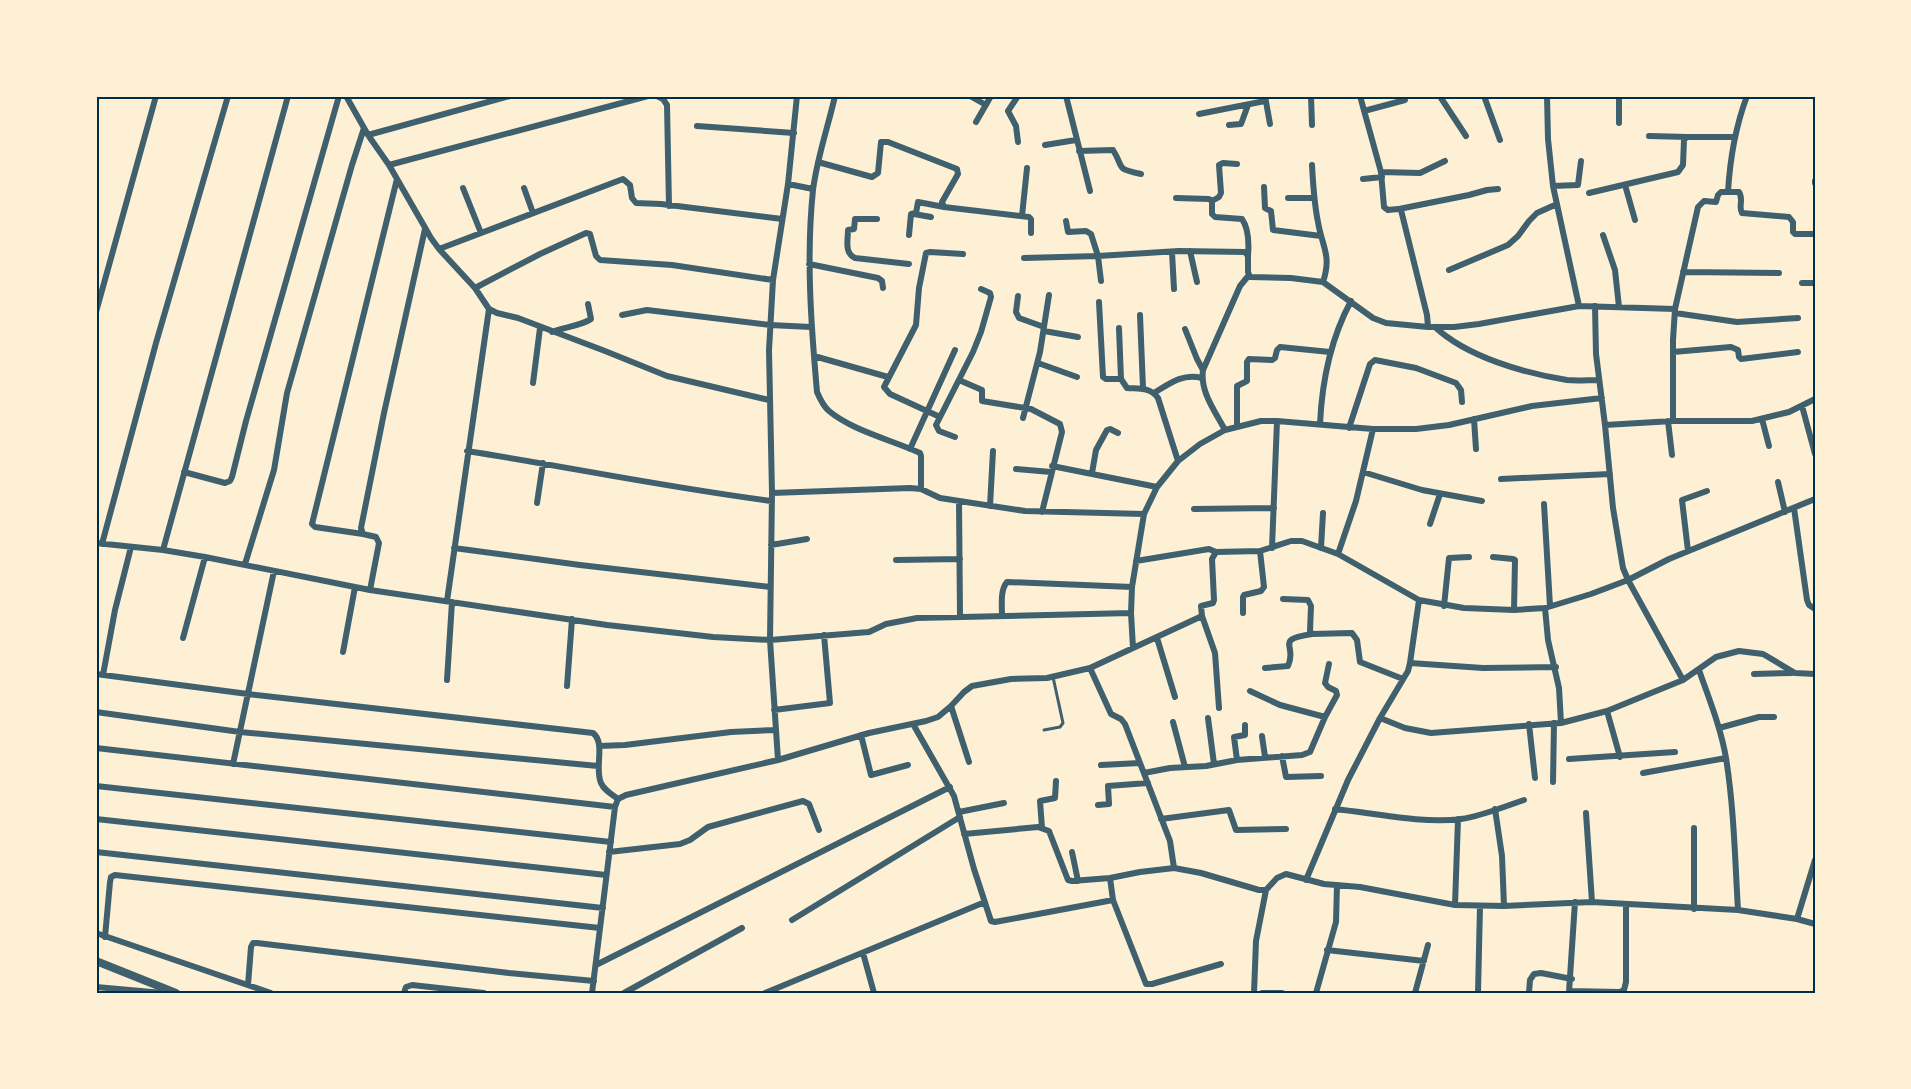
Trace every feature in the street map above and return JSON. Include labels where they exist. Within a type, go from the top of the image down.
[{"type":"street","points":[[96,312],[156,96]]},
{"type":"street","points":[[228,96],[99,544],[164,550],[370,590],[572,620],[713,637],[770,640],[869,632],[885,624],[901,621],[960,616],[1131,613]]},
{"type":"street","points":[[164,550],[288,96]]},
{"type":"street","points":[[184,472],[225,483],[232,477],[339,96]]},
{"type":"street","points":[[346,96],[368,135],[397,178],[425,229],[439,249],[475,288],[489,309],[667,376],[769,400]]},
{"type":"street","points":[[368,135],[510,96]]},
{"type":"street","points":[[389,165],[648,96]]},
{"type":"street","points":[[657,96],[667,105],[669,206]]},
{"type":"street","points":[[778,760],[770,640],[772,497],[769,400],[770,326],[773,280],[788,184],[797,96]]},
{"type":"street","points":[[836,96],[813,189],[810,264],[811,327],[817,392],[828,411],[864,430],[920,453],[921,489]]},
{"type":"street","points":[[970,96],[986,105]]},
{"type":"street","points":[[976,122],[991,96]]},
{"type":"street","points":[[1018,96],[1008,111],[1016,126],[1018,142]]},
{"type":"street","points":[[1066,96],[1090,191]]},
{"type":"street","points":[[1311,96],[1312,125]]},
{"type":"street","points":[[1360,96],[1382,175],[1384,207],[1388,210],[1498,189]]},
{"type":"street","points":[[1441,96],[1466,136]]},
{"type":"street","points":[[1484,96],[1500,140]]},
{"type":"street","points":[[1547,96],[1553,186],[1579,306]]},
{"type":"street","points":[[1619,96],[1619,123]]},
{"type":"street","points":[[1728,192],[1730,155],[1738,120],[1747,96]]},
{"type":"street","points":[[1199,114],[1248,105],[1265,99],[1270,124]]},
{"type":"street","points":[[1364,111],[1405,100]]},
{"type":"street","points":[[1229,125],[1241,124],[1248,105]]},
{"type":"street","points":[[697,126],[794,133]]},
{"type":"street","points":[[244,564],[273,470],[287,393],[364,128]]},
{"type":"street","points":[[1649,136],[1734,137]]},
{"type":"street","points":[[1589,193],[1678,172],[1683,165],[1684,140],[1688,137]]},
{"type":"street","points":[[818,162],[872,177],[878,172],[880,146],[885,141],[888,142],[957,169],[958,174],[942,202],[944,207]]},
{"type":"street","points":[[1045,145],[1076,141]]},
{"type":"street","points":[[1079,151],[1113,150],[1120,167],[1141,174]]},
{"type":"street","points":[[1362,179],[1382,175],[1420,173],[1446,161]]},
{"type":"street","points":[[1553,186],[1578,185],[1581,161]]},
{"type":"street","points":[[1212,201],[1221,193],[1219,165],[1222,163],[1237,164]]},
{"type":"street","points":[[1312,165],[1314,198],[1327,255],[1327,269],[1323,282]]},
{"type":"street","points":[[1022,216],[1027,168]]},
{"type":"street","points":[[370,590],[379,543],[376,537],[315,527],[312,524],[397,178]]},
{"type":"street","points":[[439,249],[623,179],[630,185],[632,198],[636,203],[782,219]]},
{"type":"street","points":[[788,184],[813,189]]},
{"type":"street","points":[[1625,185],[1635,220]]},
{"type":"street","points":[[1264,187],[1265,208],[1271,211],[1273,230],[1321,236]]},
{"type":"street","points":[[463,188],[480,233]]},
{"type":"street","points":[[524,188],[533,213]]},
{"type":"street","points":[[1672,455],[1675,311],[1698,207],[1704,201],[1717,201],[1719,193],[1739,192],[1742,213],[1790,217],[1795,234],[1815,234]]},
{"type":"street","points":[[1176,198],[1212,201]]},
{"type":"street","points":[[1288,198],[1314,198]]},
{"type":"street","points":[[1203,374],[1240,286],[1249,275],[1249,243],[1245,222],[1239,218],[1214,216],[1212,201]]},
{"type":"street","points":[[909,235],[911,214],[914,214],[918,202],[1031,218],[1031,233]]},
{"type":"street","points":[[1449,270],[1508,245],[1537,213],[1557,204]]},
{"type":"street","points":[[1399,209],[1431,327],[1461,346],[1514,367],[1569,380],[1599,380]]},
{"type":"street","points":[[914,214],[931,217]]},
{"type":"street","points":[[877,219],[855,218],[854,229],[848,230],[847,250],[849,254],[855,258],[909,264]]},
{"type":"street","points":[[1066,221],[1068,231],[1086,231],[1091,234],[1098,256],[1101,281]]},
{"type":"street","points":[[363,534],[361,528],[384,412],[425,229]]},
{"type":"street","points":[[475,288],[586,233],[590,234],[596,256],[600,260],[672,265],[773,280]]},
{"type":"street","points":[[1603,235],[1615,270],[1619,307]]},
{"type":"street","points":[[1024,258],[1190,251],[1245,252],[1248,256]]},
{"type":"street","points":[[1190,251],[1197,282]]},
{"type":"street","points":[[1172,252],[1174,289]]},
{"type":"street","points":[[940,417],[886,392],[884,387],[916,325],[919,288],[926,253],[963,254]]},
{"type":"street","points":[[853,272],[855,258]]},
{"type":"street","points":[[810,264],[880,279],[883,288]]},
{"type":"street","points":[[1683,272],[1779,273]]},
{"type":"street","points":[[1249,275],[1253,278],[1292,278],[1323,282],[1373,318],[1386,323],[1431,327],[1487,323],[1579,306],[1675,311],[1737,322],[1798,318]]},
{"type":"street","points":[[1802,283],[1815,283]]},
{"type":"street","points":[[956,437],[939,432],[936,425],[981,332],[991,297],[990,293],[981,290]]},
{"type":"street","points":[[1023,418],[1038,363],[1049,295]]},
{"type":"street","points":[[1018,296],[1016,312],[1019,318],[1044,329],[1078,338]]},
{"type":"street","points":[[1320,424],[1322,392],[1330,352],[1351,301]]},
{"type":"street","points":[[1100,302],[1102,376],[1106,379],[1121,379]]},
{"type":"street","points":[[551,332],[588,322],[591,319],[588,304]]},
{"type":"street","points":[[1595,306],[1596,354],[1616,532],[1623,568],[1683,680]]},
{"type":"street","points":[[447,680],[449,601],[454,548],[489,309]]},
{"type":"street","points":[[622,315],[634,311],[654,311],[770,326],[811,327]]},
{"type":"street","points":[[1140,315],[1143,388]]},
{"type":"street","points":[[533,383],[540,328]]},
{"type":"street","points":[[1119,328],[1121,379],[1127,388],[1143,388],[1154,393],[1158,398],[1178,461]]},
{"type":"street","points":[[1185,329],[1203,374],[1205,392],[1225,430]]},
{"type":"street","points":[[1673,352],[1731,346],[1738,350],[1738,357],[1741,359],[1798,352]]},
{"type":"street","points":[[1237,426],[1237,386],[1247,381],[1249,359],[1272,360],[1280,347],[1330,352]]},
{"type":"street","points":[[910,448],[955,350]]},
{"type":"street","points":[[814,356],[888,377]]},
{"type":"street","points":[[1349,428],[1370,364],[1375,360],[1416,368],[1456,383],[1461,390],[1462,402]]},
{"type":"street","points":[[1038,363],[1077,377]]},
{"type":"street","points":[[1154,393],[1178,379],[1203,374]]},
{"type":"street","points":[[959,381],[982,390],[982,401],[1031,409],[1060,424],[1062,432],[1042,512]]},
{"type":"street","points":[[1133,648],[1132,586],[1144,514],[1157,487],[1178,461],[1200,444],[1225,430],[1261,421],[1349,428],[1416,429],[1449,425],[1532,406],[1602,398]]},
{"type":"street","points":[[1605,425],[1762,419],[1783,414],[1815,399]]},
{"type":"street","points":[[1802,406],[1815,454]]},
{"type":"street","points":[[1474,419],[1476,449]]},
{"type":"street","points":[[1762,419],[1769,446]]},
{"type":"street","points":[[1272,548],[1277,421]]},
{"type":"street","points":[[1338,554],[1363,472],[1373,429]]},
{"type":"street","points":[[1092,473],[1096,450],[1107,430],[1118,433]]},
{"type":"street","points":[[990,506],[993,451]]},
{"type":"street","points":[[467,452],[543,463],[686,489],[772,497],[897,488],[921,489],[940,498],[1042,512],[1144,514]]},
{"type":"street","points":[[537,503],[543,463]]},
{"type":"street","points":[[1016,469],[1052,469],[1092,473],[1157,487]]},
{"type":"street","points":[[1363,472],[1440,494],[1482,501]]},
{"type":"street","points":[[1501,479],[1610,474]]},
{"type":"street","points":[[1778,482],[1785,512]]},
{"type":"street","points":[[1688,551],[1682,500],[1707,491]]},
{"type":"street","points":[[1430,524],[1440,494]]},
{"type":"street","points":[[1136,561],[1209,549],[1216,552],[1260,551],[1291,542],[1302,542],[1338,554],[1419,600],[1472,609],[1514,610],[1548,607],[1628,580],[1688,551],[1815,499]]},
{"type":"street","points":[[959,501],[960,616]]},
{"type":"street","points":[[1544,504],[1548,640],[1559,688],[1553,782]]},
{"type":"street","points":[[1194,509],[1274,508]]},
{"type":"street","points":[[1794,508],[1807,600],[1809,605],[1815,609]]},
{"type":"street","points":[[1321,548],[1323,513]]},
{"type":"street","points":[[771,545],[807,539]]},
{"type":"street","points":[[131,547],[99,675],[593,733],[597,736],[599,746],[600,780],[602,785],[618,799]]},
{"type":"street","points":[[454,548],[591,567],[770,587]]},
{"type":"street","points":[[1243,613],[1244,595],[1261,591],[1264,587],[1260,551]]},
{"type":"street","points":[[1216,552],[1212,559],[1214,602],[1201,606],[1202,616],[1215,653],[1219,708]]},
{"type":"street","points":[[183,638],[205,557]]},
{"type":"street","points":[[1444,606],[1449,558],[1468,558]]},
{"type":"street","points":[[1493,558],[1515,560],[1514,610]]},
{"type":"street","points":[[896,560],[960,559]]},
{"type":"street","points":[[233,764],[274,571]]},
{"type":"street","points":[[1002,616],[1003,590],[1007,582],[1132,586]]},
{"type":"street","points":[[343,652],[355,587]]},
{"type":"street","points":[[1283,599],[1305,599],[1311,603],[1312,634]]},
{"type":"street","points":[[1306,880],[1335,809],[1410,663],[1419,600]]},
{"type":"street","points":[[592,993],[610,842],[618,799],[626,795],[778,760],[861,735],[938,717],[972,686],[1011,679],[1053,677],[1090,668],[1202,616]]},
{"type":"street","points":[[567,686],[572,620]]},
{"type":"street","points":[[1264,668],[1288,666],[1290,662],[1288,644],[1297,636],[1352,633],[1357,640],[1360,662],[1403,679]]},
{"type":"street","points":[[774,710],[826,705],[830,701],[824,635]]},
{"type":"street","points":[[1157,638],[1175,697]]},
{"type":"street","points":[[1380,718],[1405,728],[1431,733],[1557,723],[1607,711],[1683,680],[1716,657],[1727,653],[1751,651],[1773,659],[1795,673]]},
{"type":"street","points":[[1410,663],[1483,668],[1556,667]]},
{"type":"street","points":[[1144,773],[1237,760],[1302,755],[1310,752],[1338,693],[1325,684],[1329,664]]},
{"type":"street","points":[[1090,668],[1111,714],[1125,724],[1172,849],[1174,868]]},
{"type":"street","points":[[1699,670],[1719,728],[1726,758],[1738,910]]},
{"type":"street","points":[[1754,674],[1815,674]]},
{"type":"street","points":[[1250,691],[1280,705],[1325,717]]},
{"type":"street","points":[[951,706],[969,762]]},
{"type":"street","points":[[1607,711],[1620,757]]},
{"type":"street","points":[[96,712],[240,732],[598,766]]},
{"type":"street","points":[[1719,728],[1759,717],[1774,717]]},
{"type":"street","points":[[1208,718],[1215,764]]},
{"type":"street","points":[[1173,722],[1185,766]]},
{"type":"street","points":[[913,724],[950,787],[960,814],[989,920],[995,922],[1113,900]]},
{"type":"street","points":[[1529,724],[1535,778]]},
{"type":"street","points":[[1237,760],[1234,737],[1245,735],[1245,725]]},
{"type":"street","points":[[599,746],[625,746],[731,732],[775,730]]},
{"type":"street","points":[[861,735],[871,775],[908,765]]},
{"type":"street","points":[[1262,736],[1264,758]]},
{"type":"street","points":[[96,748],[615,807]]},
{"type":"street","points":[[1569,759],[1675,752]]},
{"type":"street","points":[[1282,756],[1286,777],[1321,776]]},
{"type":"street","points":[[1643,773],[1726,758]]},
{"type":"street","points":[[1101,765],[1140,763]]},
{"type":"street","points":[[1042,828],[1040,801],[1055,798],[1056,781]]},
{"type":"street","points":[[1098,806],[1109,804],[1108,786],[1148,783]]},
{"type":"street","points":[[96,786],[610,842]]},
{"type":"street","points":[[596,965],[950,787]]},
{"type":"street","points":[[1335,809],[1418,819],[1458,819],[1524,800]]},
{"type":"street","points":[[609,852],[680,844],[708,827],[803,801],[809,804],[819,830]]},
{"type":"street","points":[[792,920],[960,814],[1004,802]]},
{"type":"street","points":[[1495,809],[1502,856],[1504,906]]},
{"type":"street","points":[[1161,819],[1229,810],[1236,830],[1286,829]]},
{"type":"street","points":[[1586,813],[1592,902]]},
{"type":"street","points":[[96,819],[606,875]]},
{"type":"street","points":[[1455,905],[1458,819]]},
{"type":"street","points":[[964,834],[1042,828],[1049,831],[1068,880],[1110,878],[1174,868],[1266,890]]},
{"type":"street","points":[[1694,828],[1694,909]]},
{"type":"street","points":[[96,852],[603,908]]},
{"type":"street","points":[[1072,852],[1078,881]]},
{"type":"street","points":[[1797,919],[1815,860]]},
{"type":"street","points":[[1254,993],[1256,941],[1266,890],[1277,878],[1286,874],[1306,880],[1455,905],[1504,906],[1592,902],[1738,910],[1815,924]]},
{"type":"street","points":[[105,937],[110,882],[111,877],[115,875],[600,928]]},
{"type":"street","points":[[1110,878],[1113,900],[1146,984],[1221,964]]},
{"type":"street","points":[[1316,993],[1336,922],[1337,885]]},
{"type":"street","points":[[765,993],[985,902]]},
{"type":"street","points":[[1575,902],[1570,992],[1620,992],[1624,990],[1626,982],[1626,904]]},
{"type":"street","points":[[1478,993],[1480,906]]},
{"type":"street","points":[[624,993],[742,928]]},
{"type":"street","points":[[96,933],[271,993]]},
{"type":"street","points":[[248,985],[253,943],[594,981]]},
{"type":"street","points":[[1415,993],[1428,945]]},
{"type":"street","points":[[1327,950],[1424,961]]},
{"type":"street","points":[[863,953],[874,993]]},
{"type":"street","points":[[96,961],[177,993]]},
{"type":"street","points":[[1529,993],[1530,980],[1534,974],[1541,973],[1572,979]]},
{"type":"street","points":[[787,984],[788,993]]},
{"type":"street","points":[[404,993],[406,987],[412,985],[484,993]]},
{"type":"street","points":[[96,987],[163,993]]},
{"type":"street","points":[[1262,993],[1282,993]]},
{"type":"lane","points":[[1044,730],[1060,727],[1063,723],[1053,677]]}]
